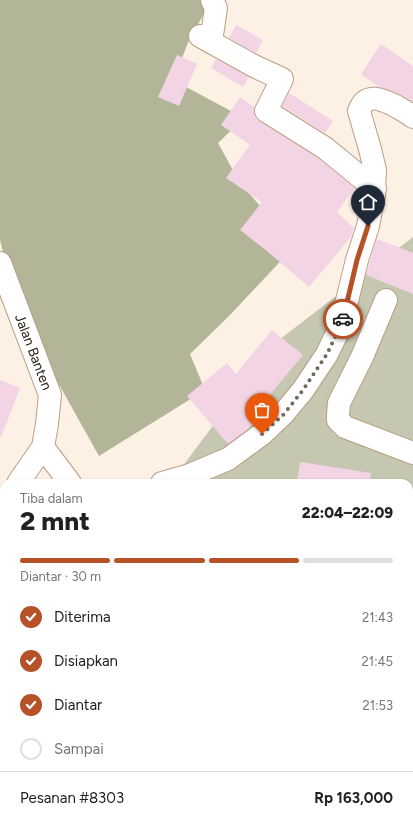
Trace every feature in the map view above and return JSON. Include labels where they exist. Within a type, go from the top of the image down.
[{"type":"street","points":[[212,0],[216,8],[205,39],[254,66],[282,79],[266,111],[325,148],[374,189]]},
{"type":"street","points":[[176,479],[190,475],[228,459],[262,434],[284,414],[303,390],[327,354],[341,325],[357,260],[368,226],[374,189],[375,170],[359,111],[361,105],[365,101],[378,98],[405,111],[413,117]]},
{"type":"street","name":"Jalan Banten","points":[[0,263],[50,395],[43,447],[21,479]]},
{"type":"street","points":[[386,300],[362,357],[339,403],[338,420],[345,427],[413,453]]},
{"type":"street","points":[[43,447],[67,479]]},
{"type":"green space","points":[[0,0],[212,0],[190,38],[173,80],[244,118],[218,143],[240,183],[277,225],[291,250],[231,314],[190,354],[205,390],[99,456],[19,313],[0,240]]},
{"type":"green space","points":[[413,237],[413,479],[173,479],[275,343]]},
{"type":"building","points":[[236,25],[263,40],[256,53],[229,38]]},
{"type":"building","points":[[381,44],[413,66],[413,102],[399,94],[379,87],[361,74]]},
{"type":"building","points":[[177,55],[197,64],[179,106],[158,97]]},
{"type":"building","points":[[216,59],[249,77],[243,87],[211,68]]},
{"type":"building","points":[[289,93],[333,121],[325,133],[282,106]]},
{"type":"building","points":[[240,97],[254,107],[255,117],[259,121],[318,158],[354,188],[337,212],[354,228],[351,237],[309,287],[240,230],[262,202],[226,178],[250,145],[221,125]]},
{"type":"building","points":[[377,239],[413,253],[413,294],[366,275]]},
{"type":"building","points":[[272,330],[303,355],[262,404],[268,411],[228,444],[187,396],[227,363],[236,374]]},
{"type":"building","points":[[0,380],[20,388],[1,437],[0,437]]},
{"type":"building","points":[[300,462],[371,473],[370,479],[298,479]]},
{"type":"way so far","points":[[262,434],[284,414],[303,390],[327,354],[343,319]]},
{"type":"route","points":[[343,319],[357,260],[368,226]]}]
